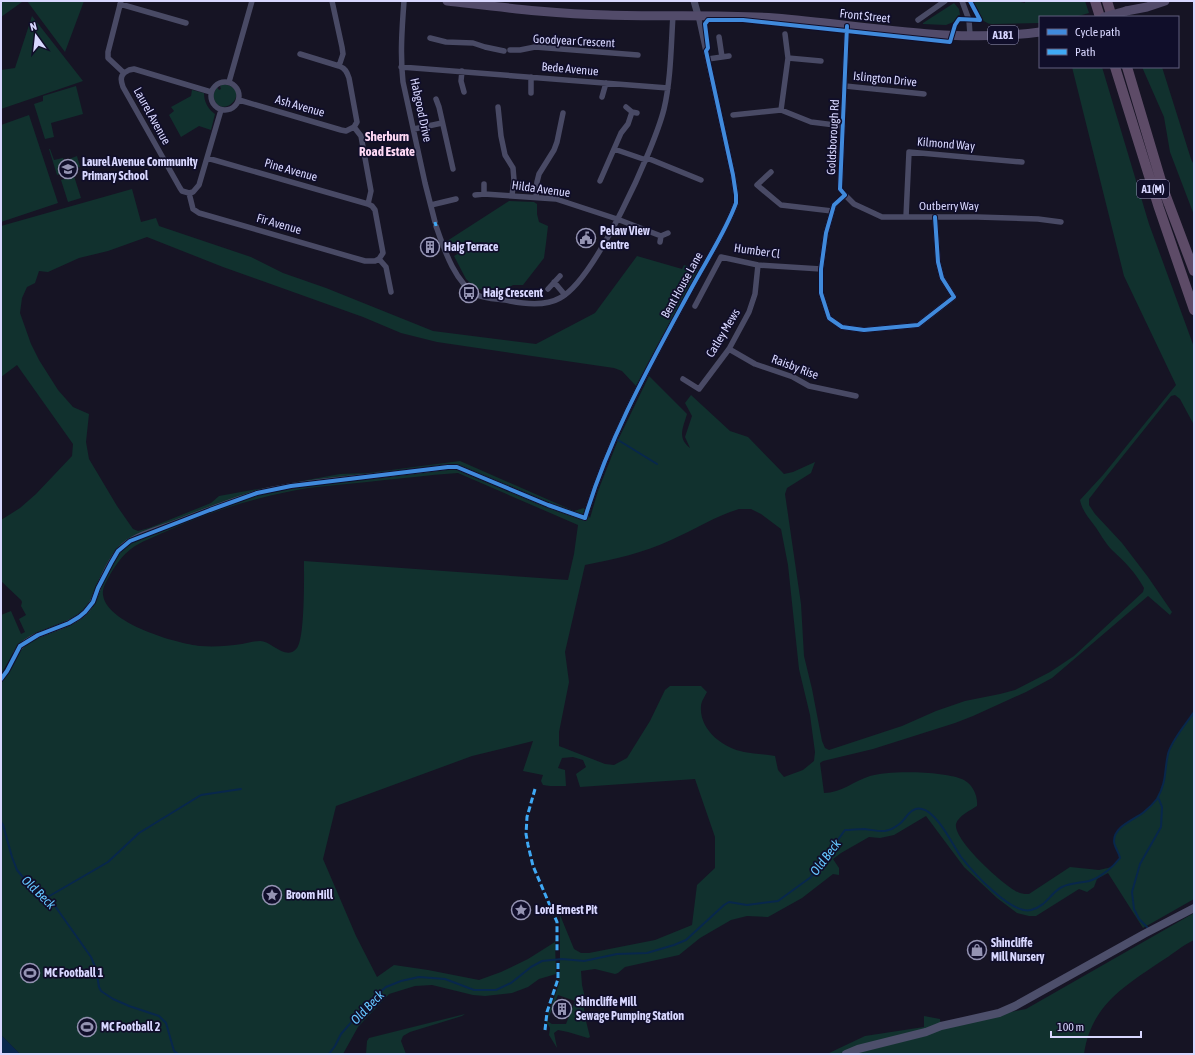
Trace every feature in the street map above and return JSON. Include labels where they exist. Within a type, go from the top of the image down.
[{"type":"highway","points":[[1095,1],[1100,16]]},
{"type":"highway","points":[[1107,1],[1112,16]]},
{"type":"highway","name":"A1(M)","points":[[1115,68],[1159,208],[1194,310]]},
{"type":"highway","name":"A1(M)","points":[[1127,68],[1164,191],[1194,271]]},
{"type":"main road","name":"Front Street","points":[[448,1],[536,11],[604,15],[698,15],[776,18],[906,32],[970,35],[1002,35],[1039,32]]},
{"type":"main road","points":[[1126,11],[1144,1]]},
{"type":"main road","points":[[1108,16],[1147,7],[1165,1]]},
{"type":"main road","points":[[846,1054],[858,1049],[926,1032],[940,1026],[998,1013],[1015,1006],[1144,934],[1194,908]]},
{"type":"street","points":[[230,82],[252,1]]},
{"type":"street","points":[[332,1],[343,54],[339,66]]},
{"type":"street","name":"Habgood Drive","points":[[404,1],[401,45],[403,82],[435,224],[459,279],[478,296],[533,304],[553,301],[562,297]]},
{"type":"street","points":[[694,1],[698,15]]},
{"type":"street","points":[[918,20],[945,1]]},
{"type":"street","points":[[962,1],[969,20],[970,35]]},
{"type":"street","points":[[186,23],[120,3],[108,52],[108,58],[124,73],[134,69],[211,92]]},
{"type":"street","points":[[554,282],[562,297],[573,289],[605,242],[638,178],[664,109],[668,88],[673,15]]},
{"type":"street","name":"Bent House Lane","points":[[16,653],[20,646],[38,635],[69,623],[85,612],[93,602],[98,588],[118,551],[130,541],[216,507],[257,493],[291,486],[448,466],[457,467],[548,505],[585,518],[592,494],[609,450],[638,388],[736,203],[734,181],[698,15]]},
{"type":"street","name":"Goldsborough Rd","points":[[844,195],[840,189],[847,26]]},
{"type":"street","points":[[781,110],[788,58],[785,34]]},
{"type":"street","points":[[719,36],[722,57]]},
{"type":"street","name":"Goodyear Crescent","points":[[430,38],[446,42],[473,43],[485,47],[507,50],[535,48],[638,55]]},
{"type":"street","points":[[300,54],[343,67],[347,72],[357,122],[354,127],[360,136],[371,191],[368,204],[372,206],[376,217],[384,253],[379,258],[386,267],[391,292]]},
{"type":"street","points":[[708,59],[729,56]]},
{"type":"street","points":[[788,58],[821,61]]},
{"type":"street","name":"Bede Avenue","points":[[401,67],[668,88]]},
{"type":"street","points":[[462,72],[461,81],[464,92]]},
{"type":"street","name":"Laurel Avenue","points":[[124,73],[121,76],[123,87],[180,188],[187,192]]},
{"type":"street","name":"Bede Avenue","points":[[531,77],[531,93]]},
{"type":"street","points":[[230,82],[237,87],[239,92],[239,100],[232,109],[221,110],[212,102],[211,92],[218,84],[230,82]]},
{"type":"street","name":"Bede Avenue","points":[[602,97],[606,83]]},
{"type":"street","name":"Islington Drive","points":[[845,86],[924,94]]},
{"type":"street","points":[[436,99],[453,169]]},
{"type":"street","name":"Ash Avenue","points":[[239,100],[341,130],[346,131],[354,127]]},
{"type":"street","points":[[498,106],[505,155],[513,168],[514,180],[512,195]]},
{"type":"street","points":[[600,181],[621,133],[635,112],[626,107]]},
{"type":"street","points":[[187,192],[194,192],[199,184],[221,110]]},
{"type":"street","points":[[733,115],[781,110],[811,122],[843,126]]},
{"type":"street","points":[[536,198],[538,178],[557,142],[563,112]]},
{"type":"street","points":[[414,129],[442,123]]},
{"type":"street","points":[[614,149],[646,159],[701,180]]},
{"type":"street","name":"Kilmond Way","points":[[906,217],[909,152],[1022,162]]},
{"type":"street","name":"Pine Avenue","points":[[207,158],[368,204]]},
{"type":"street","points":[[771,172],[757,185],[781,205],[832,211]]},
{"type":"street","points":[[484,184],[484,194]]},
{"type":"street","name":"Fir Avenue","points":[[187,192],[191,205],[195,211],[365,261],[375,261],[379,258]]},
{"type":"street","name":"Hilda Avenue","points":[[475,195],[512,195],[556,200],[617,219],[661,239],[668,233]]},
{"type":"street","points":[[844,195],[834,205],[832,211],[826,233],[821,268],[821,293],[829,318],[842,327],[864,330],[918,326],[954,297],[942,278],[938,262],[935,217]]},
{"type":"street","name":"Outberry Way","points":[[844,195],[854,204],[882,217],[977,216],[1038,219],[1061,222]]},
{"type":"street","points":[[431,205],[456,199]]},
{"type":"street","name":"Humber Cl","points":[[695,306],[721,257],[758,265],[821,268]]},
{"type":"street","name":"Catley Mews","points":[[683,379],[700,389],[729,350],[750,312],[755,294],[758,265]]},
{"type":"street","points":[[548,289],[560,276]]},
{"type":"street","name":"Raisby Rise","points":[[729,350],[755,364],[793,377],[809,386],[856,396]]},
{"type":"green space","points":[[1,1],[22,1],[22,2],[1,17]]},
{"type":"green space","points":[[27,1],[84,1],[65,52]]},
{"type":"green space","points":[[973,1],[1016,1],[1025,3],[1025,1],[1085,1],[1089,13],[1078,16],[1039,16],[1039,23],[992,24],[982,19]]},
{"type":"green space","points":[[954,3],[959,9],[960,15],[958,15],[956,21],[946,25],[923,24],[923,23]]},
{"type":"green space","points":[[32,16],[83,81],[1,109],[1,70],[15,68]]},
{"type":"green space","points":[[1072,68],[1102,68],[1149,224],[1194,347],[1194,425],[1180,399],[1175,395],[1171,396],[1089,499],[1089,505],[1095,514],[1122,543],[1172,612],[1170,615],[1148,596],[1052,678],[1026,692],[955,723],[873,749],[820,763],[824,793],[842,789],[864,778],[879,774],[917,772],[956,777],[964,780],[974,791],[977,798],[977,806],[959,818],[956,824],[957,831],[971,852],[993,873],[1013,889],[1023,894],[1029,894],[1070,867],[1099,870],[1112,867],[1120,858],[1114,843],[1117,831],[1144,812],[1157,799],[1164,782],[1170,749],[1175,738],[1194,712],[1194,899],[1143,928],[1108,873],[1097,879],[1094,887],[1087,892],[1079,889],[1036,916],[1017,913],[997,898],[964,867],[926,816],[894,835],[880,838],[869,837],[841,853],[833,859],[839,868],[839,875],[833,874],[802,898],[768,917],[747,916],[731,920],[700,938],[679,955],[625,967],[615,974],[595,969],[581,971],[585,998],[584,1009],[590,1037],[588,1038],[558,1030],[554,1033],[557,1048],[549,1035],[550,1028],[546,1021],[559,984],[560,915],[574,949],[581,953],[589,953],[655,940],[692,925],[697,885],[715,868],[715,837],[695,779],[580,787],[576,774],[586,767],[583,760],[573,757],[562,758],[558,768],[565,770],[566,786],[543,785],[541,781],[543,775],[523,771],[533,741],[472,756],[336,806],[323,859],[356,936],[377,977],[394,965],[479,980],[501,972],[528,959],[555,942],[556,974],[539,979],[528,987],[512,993],[485,996],[473,995],[432,985],[415,986],[389,994],[358,1027],[343,1054],[20,1054],[1,1035],[1,681],[9,672],[17,653],[13,654],[1,674],[1,615],[11,611],[21,634],[25,632],[19,619],[26,615],[21,606],[21,600],[1,581],[1,520],[20,508],[36,494],[72,456],[73,444],[17,365],[1,377],[1,226],[132,189],[141,222],[156,218],[159,226],[251,257],[283,273],[326,288],[433,331],[536,344],[595,313],[637,256],[682,269],[684,265],[698,270],[636,386],[622,371],[614,368],[437,342],[401,333],[363,317],[223,267],[147,237],[108,251],[79,258],[48,272],[39,271],[35,283],[27,287],[22,298],[20,313],[31,344],[58,390],[73,407],[89,414],[86,442],[89,459],[117,506],[133,529],[138,531],[211,503],[219,496],[340,474],[368,473],[460,461],[574,511],[584,508],[590,518],[598,491],[618,440],[649,376],[687,414],[682,437],[690,448],[685,437],[692,416],[685,403],[691,395],[730,431],[748,437],[784,474],[793,472],[815,462],[811,473],[787,488],[785,494],[801,604],[804,656],[822,741],[825,748],[829,750],[902,726],[936,711],[965,701],[1015,690],[1050,672],[1074,656],[1143,592],[1144,588],[1137,577],[1107,544],[1082,507],[1080,500],[1103,475],[1176,385],[1124,276]],"holes":[[[458,473],[578,525],[574,554],[568,580],[304,561],[304,606],[300,642],[293,652],[288,653],[260,641],[232,645],[200,646],[155,635],[122,618],[109,608],[103,597],[105,584],[117,563],[130,550],[139,544],[211,513],[256,499],[307,488]],[[739,509],[751,509],[761,514],[781,529],[788,565],[799,669],[810,715],[815,752],[814,761],[803,770],[784,777],[778,770],[775,756],[736,750],[721,742],[708,730],[701,715],[702,701],[707,692],[701,686],[670,686],[665,690],[650,721],[627,758],[614,765],[605,764],[559,746],[559,732],[569,682],[565,652],[585,565],[650,549],[713,519]],[[558,995],[575,1001],[566,1024],[552,1024],[547,1021]]]},
{"type":"green space","points":[[1142,68],[1162,68],[1194,165],[1194,215],[1170,152],[1164,117]]},
{"type":"green space","points":[[223,84],[232,87],[236,92],[236,98],[233,103],[222,107],[217,103],[213,95],[217,87],[219,90],[221,89],[220,86]]},
{"type":"green space","points":[[76,86],[83,114],[51,123],[54,137],[45,139],[34,104],[43,101],[43,96]]},
{"type":"green space","points":[[192,90],[204,93],[207,105],[215,114],[211,130],[199,126],[181,137],[169,115],[174,111],[171,107],[191,96]]},
{"type":"green space","points":[[29,115],[58,203],[1,222],[1,125]]},
{"type":"green space","points":[[49,149],[54,160],[63,158],[64,161],[77,156],[80,167],[57,175]]},
{"type":"green space","points":[[74,176],[81,198],[68,202],[61,180]]},
{"type":"green space","points":[[509,201],[534,202],[537,204],[539,222],[548,226],[546,243],[544,258],[523,285],[513,285],[498,294],[476,288],[466,279],[454,256],[461,252],[456,244],[449,245],[447,241]]},
{"type":"green space","points":[[1194,913],[1194,940],[1134,980],[1111,999],[1101,1010],[1094,1023],[1088,1037],[1084,1054],[827,1054],[865,1036],[924,1027],[924,1016],[940,1019],[941,1026],[1026,1009]]},
{"type":"green space","points":[[465,1014],[410,1032],[403,1036],[401,1041],[406,1054],[366,1054],[367,1041],[369,1038]]},
{"type":"water","points":[[1,1035],[20,1054],[1,1054]]},
{"type":"waterway","points":[[618,440],[657,464]]},
{"type":"waterway","name":"Old Beck","points":[[329,1054],[341,1034],[370,1001],[386,987],[401,981],[419,977],[445,979],[474,990],[496,990],[511,983],[531,967],[542,961],[562,959],[584,961],[617,954],[647,953],[674,945],[686,940],[729,902],[747,905],[778,901],[811,877],[845,830],[889,830],[901,823],[911,811],[918,809],[928,811],[939,822],[961,857],[993,891],[1013,906],[1023,910],[1031,910],[1041,906],[1062,887],[1089,881],[1102,875],[1120,858],[1114,843],[1117,831],[1144,812],[1157,799],[1164,782],[1170,749],[1175,738],[1194,712]]},
{"type":"waterway","points":[[46,898],[108,862],[139,833],[201,795],[241,789]]},
{"type":"waterway","points":[[1148,928],[1139,919],[1134,909],[1132,892],[1140,864],[1161,827],[1162,807],[1158,797]]},
{"type":"waterway","name":"Old Beck","points":[[1,822],[17,870],[27,882],[55,906],[91,957],[96,969],[101,991],[113,999],[129,1006],[159,1016],[166,1023],[174,1051],[178,1054]]},
{"type":"marked path","points":[[435,222],[436,226]]},
{"type":"marked path","points":[[535,789],[527,817],[526,834],[533,866],[557,922],[557,953]]},
{"type":"marked path","points":[[545,1030],[547,1012],[558,979],[558,962]]},
{"type":"cycle path","points":[[1,679],[7,671],[20,646],[38,635],[69,623],[85,612],[93,602],[98,588],[118,551],[130,541],[257,493],[291,486],[457,467],[548,505],[585,518],[606,458],[632,401],[721,236],[736,203],[733,175],[706,51],[708,48],[705,24],[708,20],[743,20],[950,42],[955,25],[959,19],[980,20],[970,1]]},
{"type":"cycle path","points":[[847,26],[840,189],[845,195],[834,205],[826,233],[821,269],[821,293],[829,318],[842,327],[864,330],[918,325],[954,297],[942,278],[938,262],[935,217]]},
{"type":"place","name":"Laurel Avenue Community Primary School","points":[[68,169]]},
{"type":"place","name":"Pelaw View Centre","points":[[586,238]]},
{"type":"place","name":"Haig Terrace","points":[[430,247]]},
{"type":"place","name":"Haig Crescent","points":[[469,293]]},
{"type":"place","name":"Broom Hill","points":[[272,895]]},
{"type":"place","name":"Lord Ernest Pit","points":[[521,910]]},
{"type":"place","name":"Shincliffe Mill Nursery","points":[[977,950]]},
{"type":"place","name":"MC Football 1","points":[[30,973]]},
{"type":"place","name":"Shincliffe Mill Sewage Pumping Station","points":[[562,1009]]},
{"type":"place","name":"MC Football 2","points":[[87,1027]]},
{"type":"district","name":"Sherburn Road Estate","points":[[387,144]]}]
